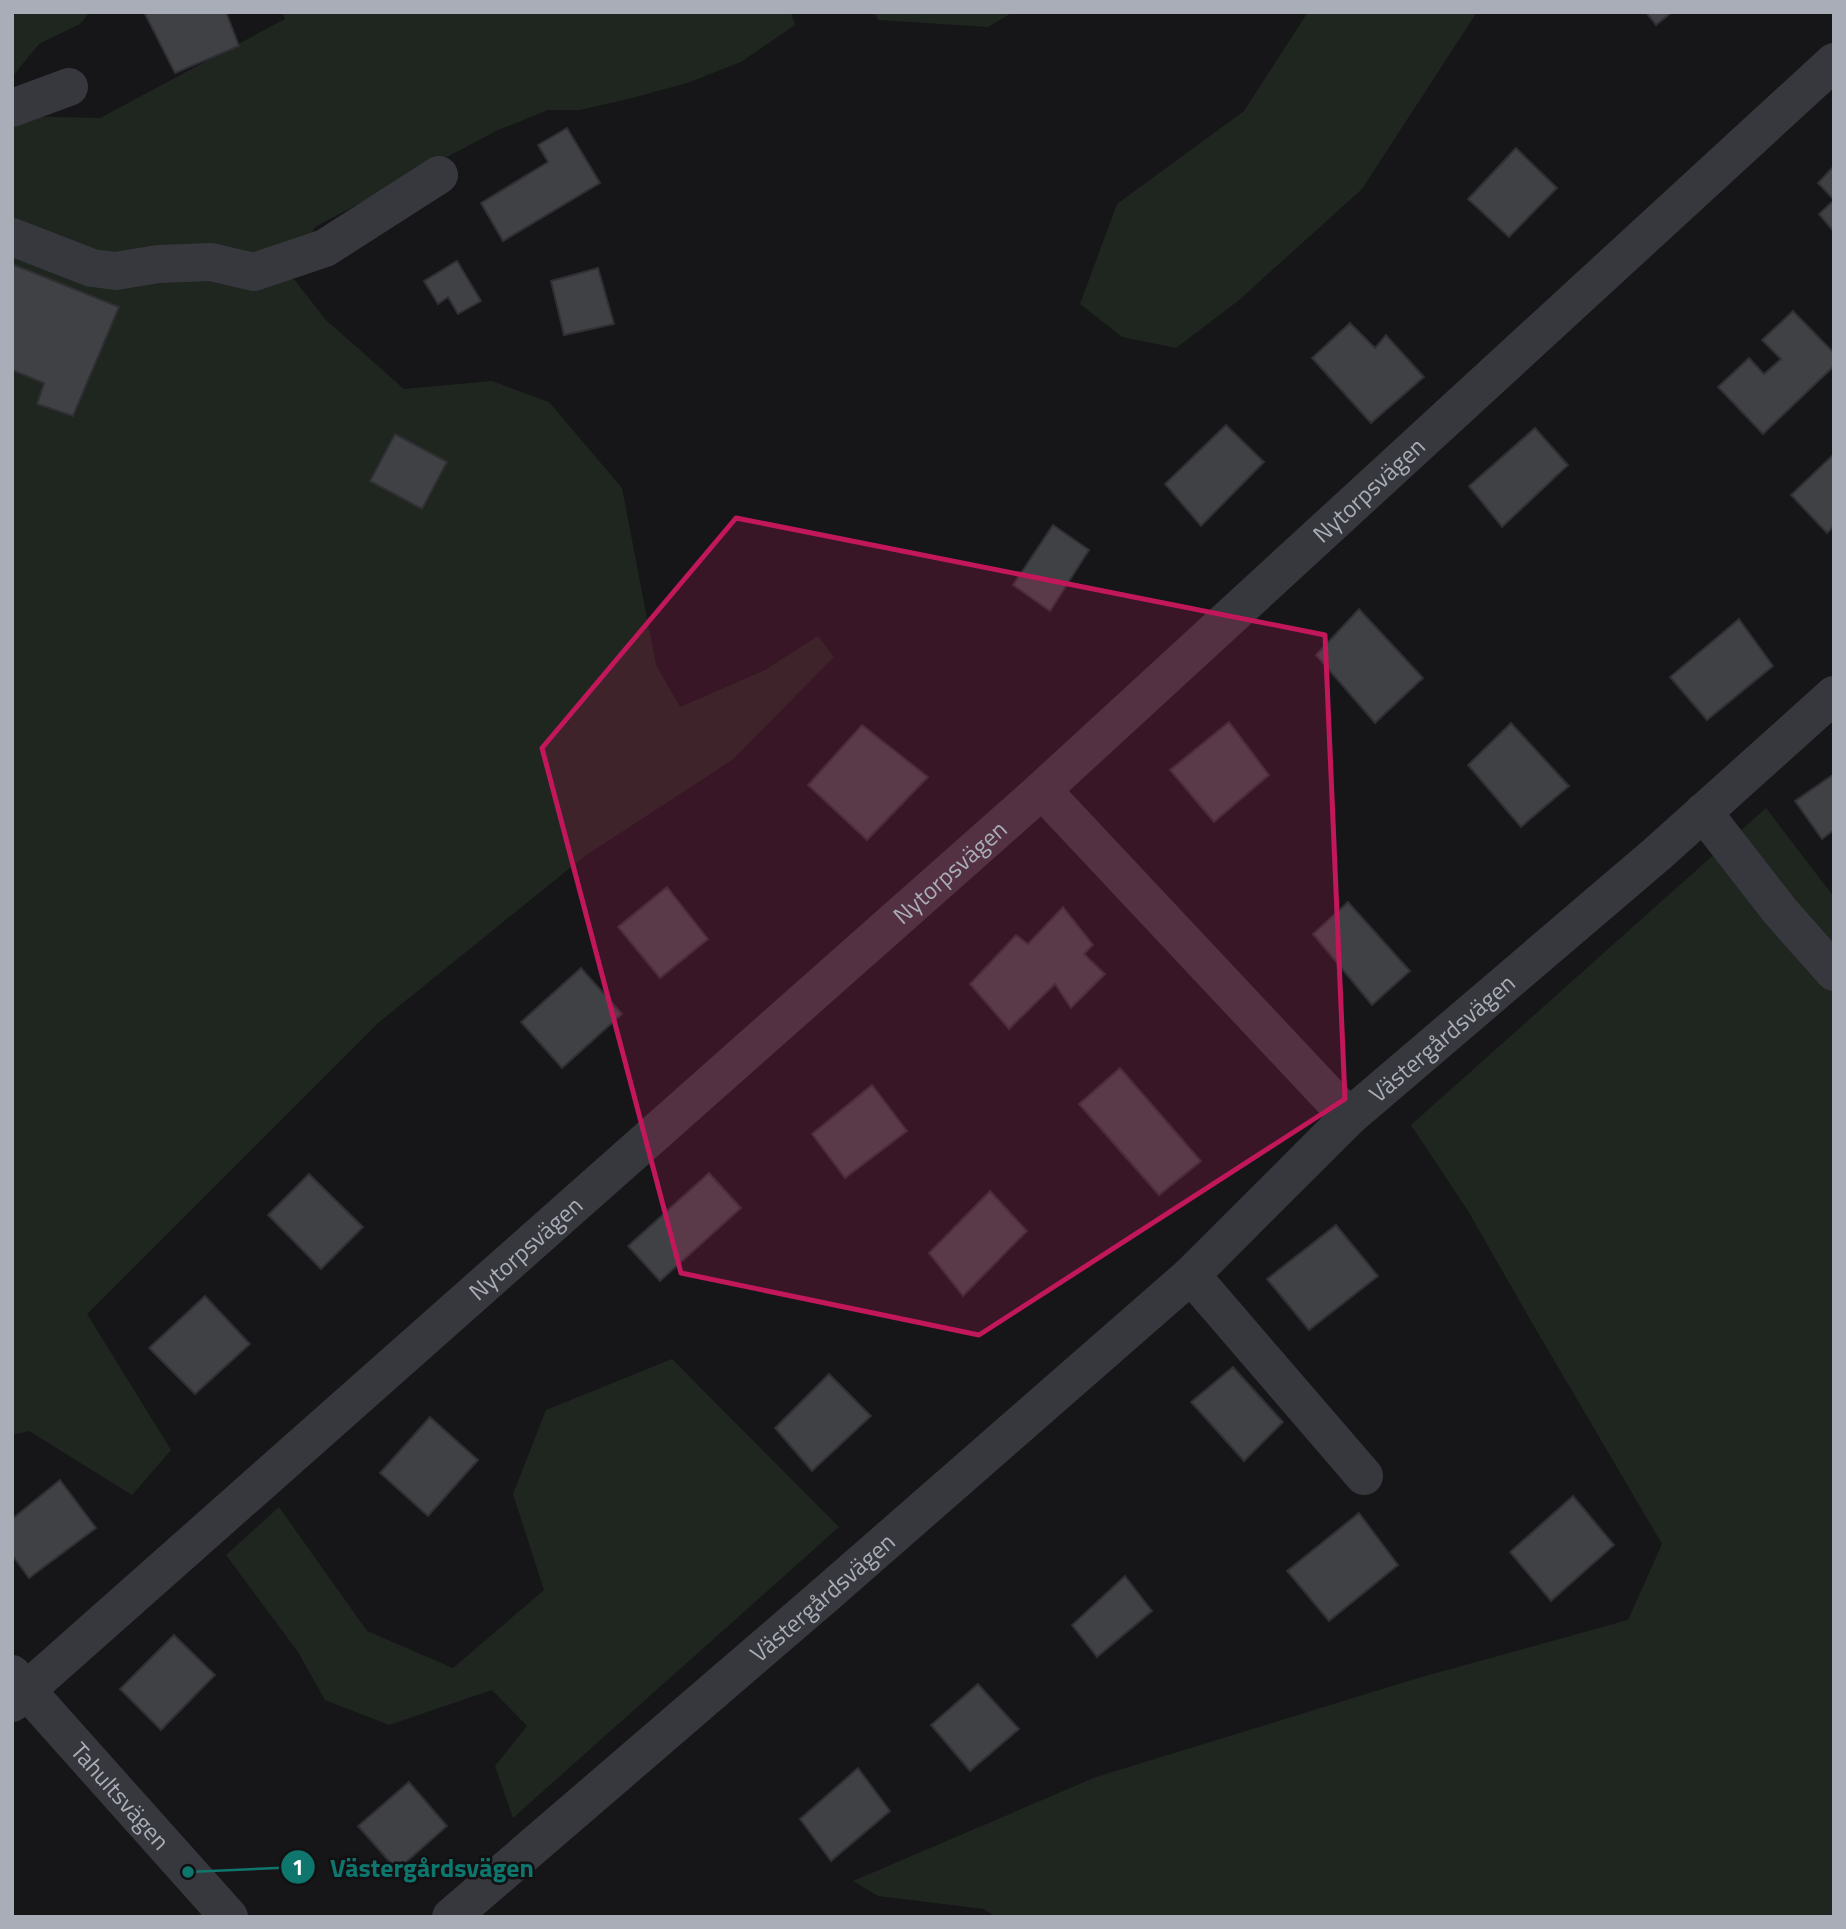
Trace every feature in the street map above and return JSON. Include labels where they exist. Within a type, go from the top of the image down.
[{"type":"street","name":"Nytorpsvägen","points":[[26,1683],[1042,790],[1834,62]]},
{"type":"street","points":[[12,108],[69,87]]},
{"type":"street","points":[[12,237],[92,268],[116,271],[158,264],[211,262],[254,272],[325,247],[439,175]]},
{"type":"street","name":"Västergårdsvägen","points":[[451,1917],[1191,1275],[1349,1116],[1647,863],[1834,695]]},
{"type":"street","points":[[1042,790],[1349,1116]]},
{"type":"street","points":[[1703,812],[1780,911],[1834,972]]},
{"type":"street","points":[[1191,1275],[1364,1476]]},
{"type":"street","name":"Tahultsvägen","points":[[26,1683],[229,1917]]},
{"type":"highlighted area","points":[[736,518],[1325,635],[1345,1099],[979,1335],[681,1273],[542,748]]},
{"type":"shaded area","points":[[12,12],[90,12],[80,24],[39,44],[12,77]]},
{"type":"shaded area","points":[[282,12],[791,12],[795,25],[741,62],[687,83],[636,97],[580,110],[548,110],[496,131],[315,227],[289,273],[326,320],[404,389],[492,381],[549,402],[622,488],[656,665],[680,707],[765,670],[818,636],[834,657],[732,760],[585,856],[378,1023],[87,1314],[171,1450],[132,1495],[29,1431],[12,1435],[12,116],[100,118],[285,19]]},
{"type":"shaded area","points":[[874,12],[1013,12],[988,27],[878,20]]},
{"type":"shaded area","points":[[1308,12],[1477,12],[1362,189],[1238,301],[1176,348],[1122,337],[1080,304],[1117,204],[1244,111]]},
{"type":"shaded area","points":[[1766,808],[1834,897],[1834,1917],[996,1917],[984,1909],[878,1896],[853,1881],[1096,1777],[1418,1678],[1628,1620],[1662,1544],[1468,1211],[1411,1125]]},
{"type":"shaded area","points":[[672,1359],[839,1527],[513,1818],[495,1766],[527,1726],[492,1690],[389,1725],[325,1700],[298,1652],[226,1555],[279,1507],[367,1631],[453,1668],[544,1590],[513,1494],[546,1410]]},
{"type":"building","points":[[144,12],[226,12],[239,46],[175,73]]},
{"type":"building","points":[[1646,12],[1672,12],[1656,25]]},
{"type":"building","points":[[567,128],[600,183],[503,241],[481,203],[548,162],[538,145]]},
{"type":"building","points":[[1516,148],[1557,188],[1509,237],[1468,199]]},
{"type":"building","points":[[1834,166],[1834,200],[1818,183]]},
{"type":"building","points":[[1834,200],[1834,232],[1819,214]]},
{"type":"building","points":[[457,261],[481,301],[458,314],[448,297],[438,304],[424,281]]},
{"type":"building","points":[[12,264],[119,307],[73,416],[37,404],[44,383],[12,370]]},
{"type":"building","points":[[598,268],[614,324],[564,335],[551,281]]},
{"type":"building","points":[[1793,311],[1834,353],[1834,366],[1763,434],[1718,387],[1749,358],[1764,374],[1781,359],[1762,340]]},
{"type":"building","points":[[1350,323],[1375,348],[1386,335],[1424,377],[1371,423],[1312,358]]},
{"type":"building","points":[[1226,425],[1264,462],[1201,526],[1165,484]]},
{"type":"building","points":[[1535,428],[1568,465],[1502,527],[1469,486]]},
{"type":"building","points":[[395,434],[447,462],[422,509],[370,481]]},
{"type":"building","points":[[1834,454],[1834,526],[1827,533],[1791,495]]},
{"type":"building","points":[[1053,525],[1089,550],[1050,611],[1013,585]]},
{"type":"building","points":[[1359,609],[1423,678],[1375,723],[1316,655]]},
{"type":"building","points":[[1739,619],[1773,666],[1707,720],[1670,677]]},
{"type":"building","points":[[1229,722],[1269,775],[1214,822],[1170,770]]},
{"type":"building","points":[[1511,723],[1569,786],[1521,827],[1468,765]]},
{"type":"building","points":[[862,725],[928,777],[867,840],[808,785]]},
{"type":"building","points":[[1834,774],[1834,830],[1822,839],[1795,801]]},
{"type":"building","points":[[667,887],[708,939],[660,978],[618,927]]},
{"type":"building","points":[[1348,902],[1410,971],[1372,1005],[1313,934]]},
{"type":"building","points":[[1063,907],[1093,945],[1084,954],[1105,974],[1071,1008],[1055,984],[1009,1029],[970,984],[1016,935],[1028,944]]},
{"type":"building","points":[[581,968],[622,1014],[562,1068],[521,1022]]},
{"type":"building","points":[[1120,1068],[1201,1161],[1159,1195],[1079,1104]]},
{"type":"building","points":[[872,1085],[907,1131],[845,1178],[812,1134]]},
{"type":"building","points":[[709,1173],[741,1208],[660,1281],[628,1246]]},
{"type":"building","points":[[309,1174],[363,1227],[321,1269],[268,1215]]},
{"type":"building","points":[[990,1191],[1027,1231],[963,1296],[929,1253]]},
{"type":"building","points":[[1336,1225],[1378,1276],[1309,1330],[1267,1279]]},
{"type":"building","points":[[205,1296],[250,1344],[195,1394],[149,1348]]},
{"type":"building","points":[[1233,1367],[1283,1422],[1244,1461],[1191,1402]]},
{"type":"building","points":[[829,1374],[871,1416],[812,1471],[775,1428]]},
{"type":"building","points":[[430,1417],[478,1460],[428,1516],[380,1473]]},
{"type":"building","points":[[60,1480],[96,1528],[29,1578],[12,1555],[12,1519]]},
{"type":"building","points":[[1573,1496],[1614,1545],[1551,1601],[1510,1552]]},
{"type":"building","points":[[1359,1513],[1398,1565],[1329,1621],[1287,1571]]},
{"type":"building","points":[[1125,1576],[1152,1611],[1097,1657],[1072,1625]]},
{"type":"building","points":[[174,1635],[215,1675],[161,1730],[120,1689]]},
{"type":"building","points":[[978,1684],[1019,1729],[970,1771],[931,1725]]},
{"type":"building","points":[[858,1768],[890,1811],[831,1861],[800,1819]]},
{"type":"building","points":[[409,1782],[447,1826],[397,1870],[358,1826]]},
{"type":"place","name":"Västergårdsvägen","points":[[188,1872]]}]
